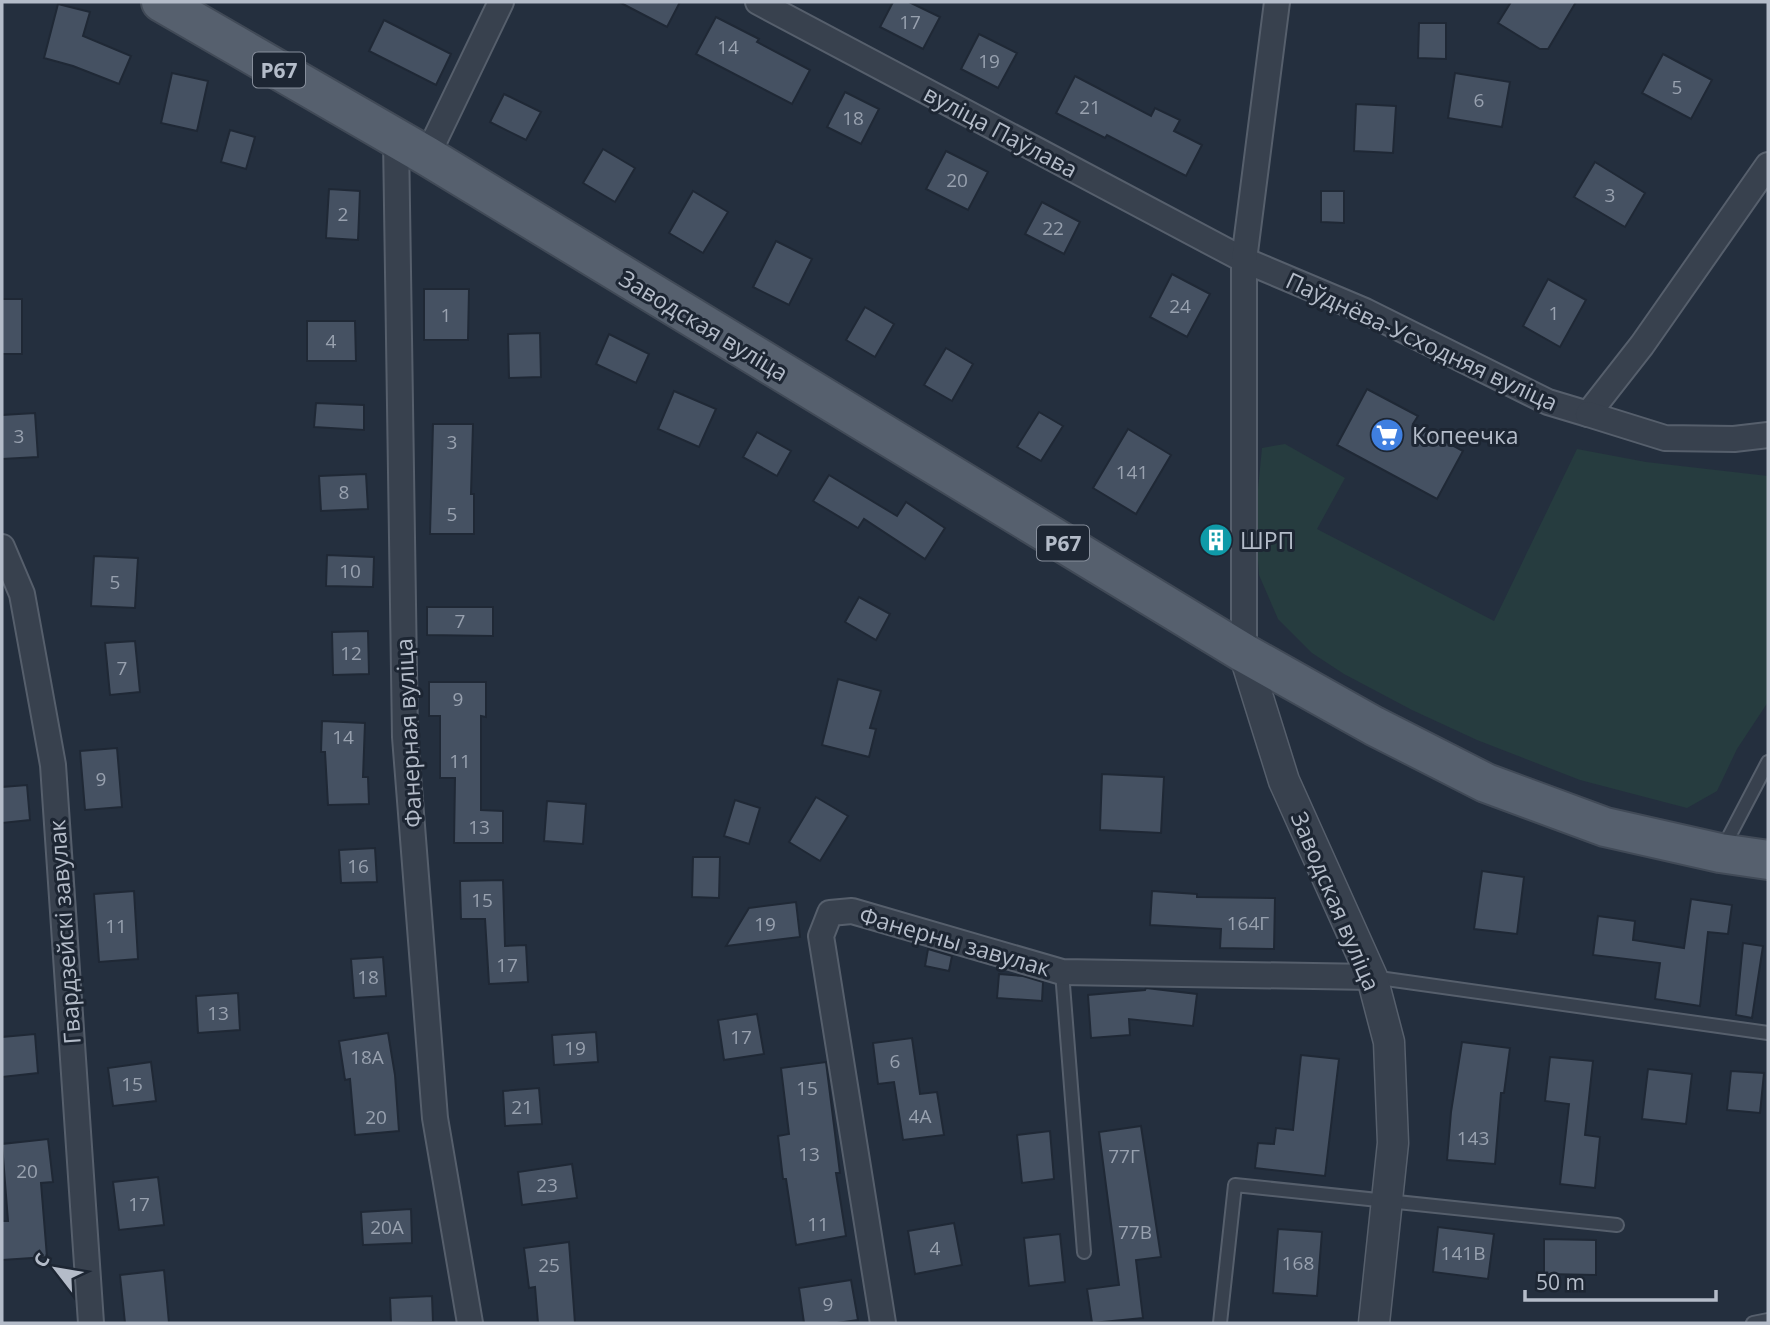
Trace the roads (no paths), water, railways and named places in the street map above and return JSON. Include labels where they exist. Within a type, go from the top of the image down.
[{"type":"main road","name":"Заводская вуліца","points":[[161,2],[412,148],[1244,653],[1374,726],[1486,783],[1605,827],[1720,853],[1768,860]]},
{"type":"street","points":[[412,148],[500,2]]},
{"type":"street","name":"вуліца Паўлава","points":[[758,2],[1244,260]]},
{"type":"street","points":[[1244,653],[1244,260],[1277,2]]},
{"type":"street","name":"Фанерная вуліца","points":[[412,148],[405,737],[435,1118],[470,1323]]},
{"type":"street","name":"Паўднёва-Усходняя вуліца","points":[[1244,260],[1365,311],[1548,402],[1588,414],[1642,345],[1768,165]]},
{"type":"street","points":[[1588,414],[1665,438],[1734,439],[1768,435]]},
{"type":"street","name":"Гвардзейскі завулак","points":[[2,547],[22,594],[53,765],[91,1323]]},
{"type":"street","name":"Заводская вуліца","points":[[1244,653],[1284,780],[1372,976],[1390,1042],[1393,1143],[1374,1323]]},
{"type":"street","name":"Фанерны завулак","points":[[883,1323],[821,936],[830,913],[852,911],[1062,972],[1372,976]]},
{"type":"lane","points":[[1720,853],[1768,762]]},
{"type":"lane","points":[[1062,972],[1084,1252]]},
{"type":"lane","points":[[1372,976],[1768,1033]]},
{"type":"lane","points":[[1220,1323],[1235,1185],[1617,1225]]},
{"type":"lane","points":[[1753,1323],[1768,1320]]},
{"type":"place","name":"Копеечка","points":[[1387,435]]},
{"type":"place","name":"ШРП","points":[[1216,540]]}]
